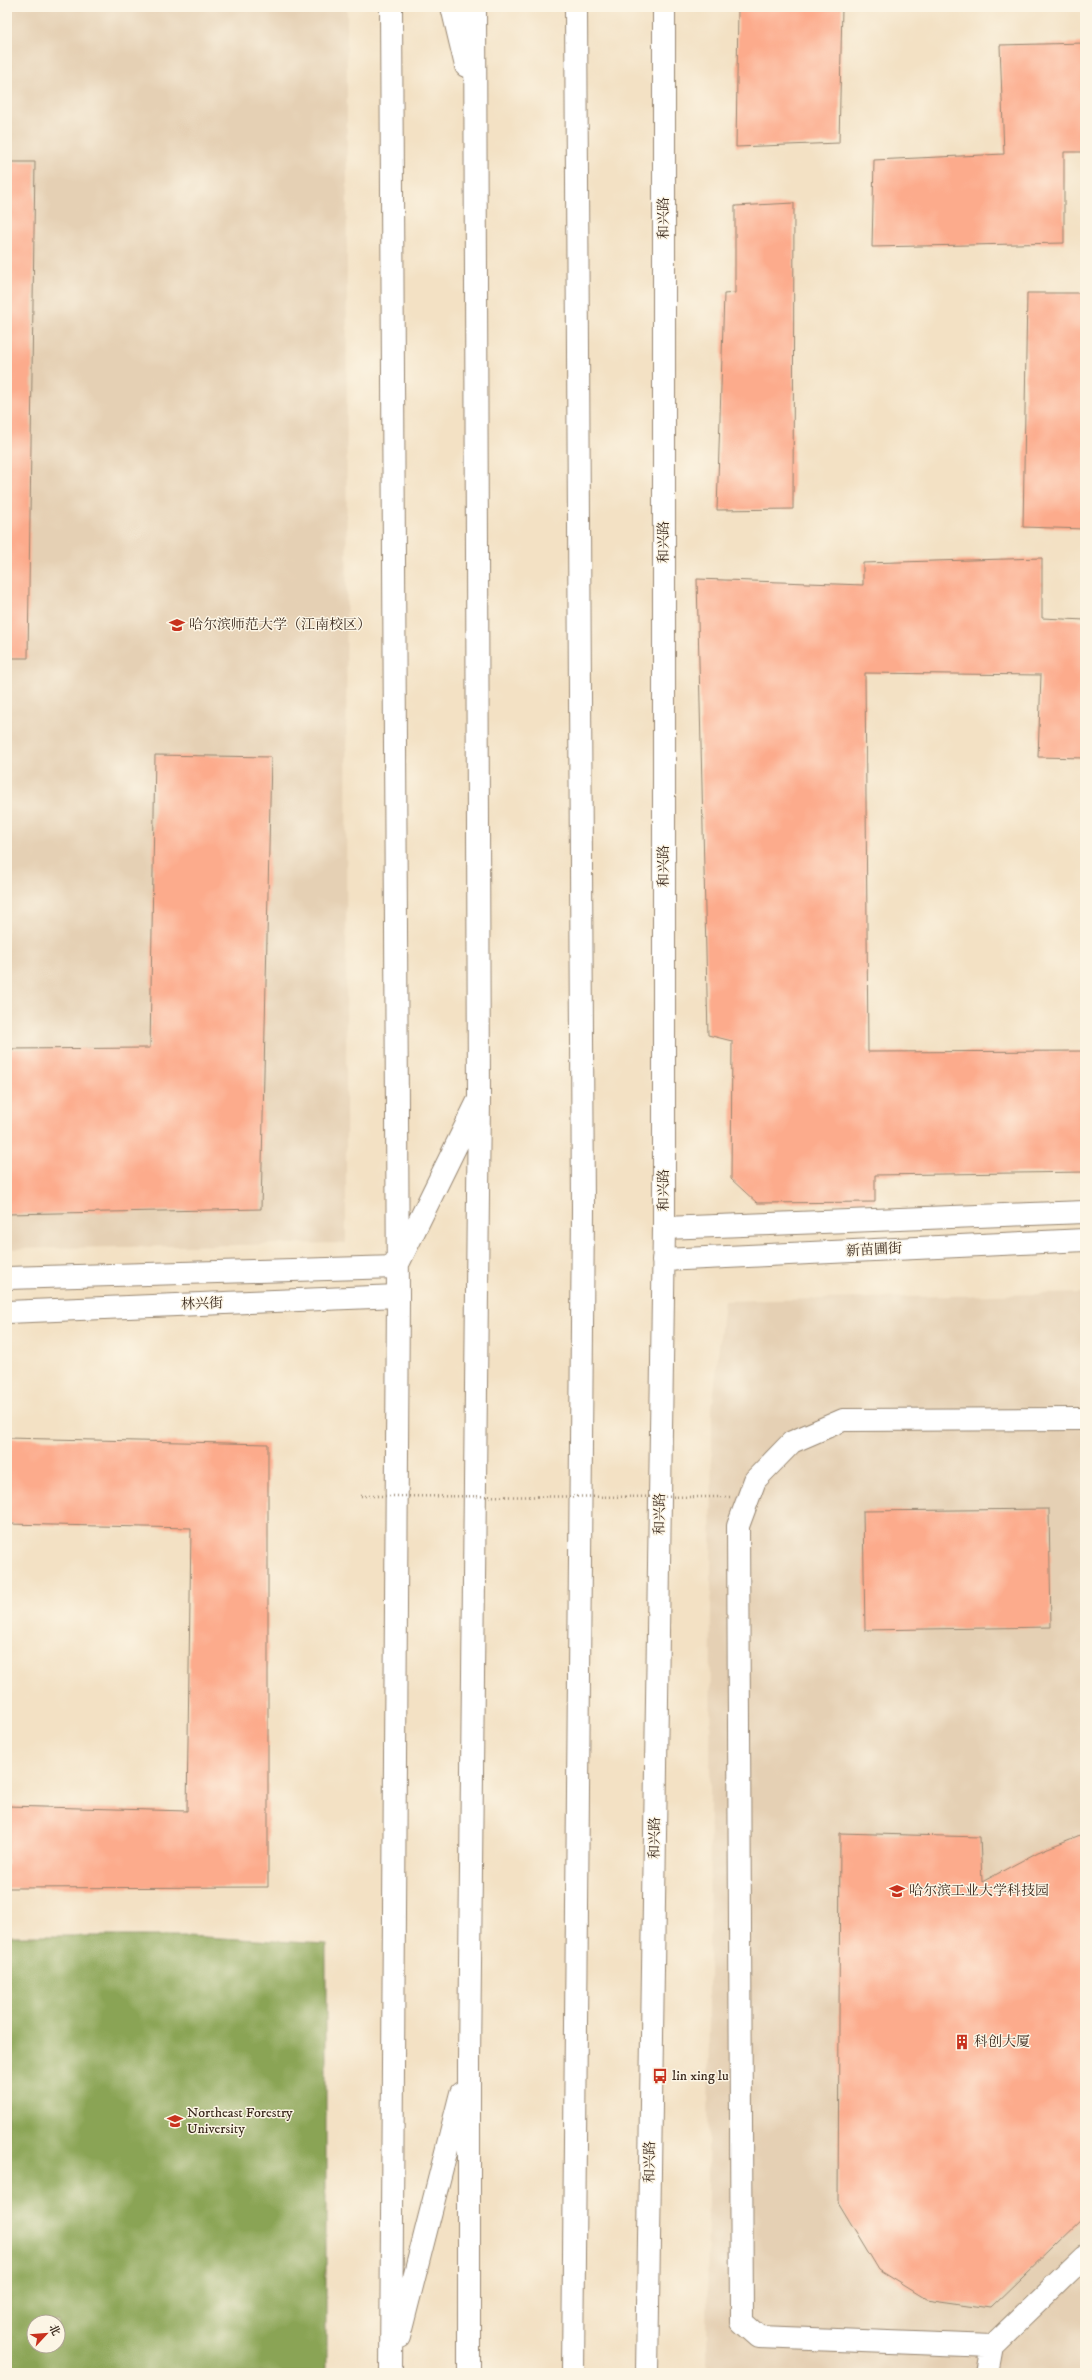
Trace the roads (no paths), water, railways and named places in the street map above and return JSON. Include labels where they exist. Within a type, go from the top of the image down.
[{"type":"main road","points":[[391,7],[398,1296],[391,2372]]},
{"type":"main road","points":[[452,7],[474,98]]},
{"type":"main road","points":[[469,2373],[469,2061],[479,1098],[474,98],[475,7]]},
{"type":"main road","points":[[573,2373],[583,1210],[576,7]]},
{"type":"main road","name":"和兴路","points":[[647,2373],[664,1228],[664,7]]},
{"type":"main road","points":[[397,1267],[479,1098]]},
{"type":"main road","name":"新苗圃街","points":[[664,1228],[1085,1212]]},
{"type":"main road","name":"新苗圃街","points":[[663,1260],[1085,1240]]},
{"type":"main road","points":[[7,1278],[397,1267]]},
{"type":"main road","name":"林兴街","points":[[7,1312],[398,1296]]},
{"type":"main road","points":[[992,2346],[759,2337],[742,2322],[738,1526],[755,1480],[792,1442],[843,1420],[1085,1419]]},
{"type":"main road","points":[[391,2372],[469,2061]]},
{"type":"main road","points":[[987,2373],[992,2346],[1085,2256]]},
{"type":"place","name":"哈尔滨师范大学（江南校区）","points":[[177,625]]},
{"type":"place","name":"哈尔滨工业大学科技园","points":[[897,1891]]},
{"type":"place","name":"科创大厦","points":[[962,2042]]},
{"type":"place","name":"lin xing lu","points":[[660,2076]]},
{"type":"place","name":"Northeast Forestry University","points":[[175,2121]]}]
